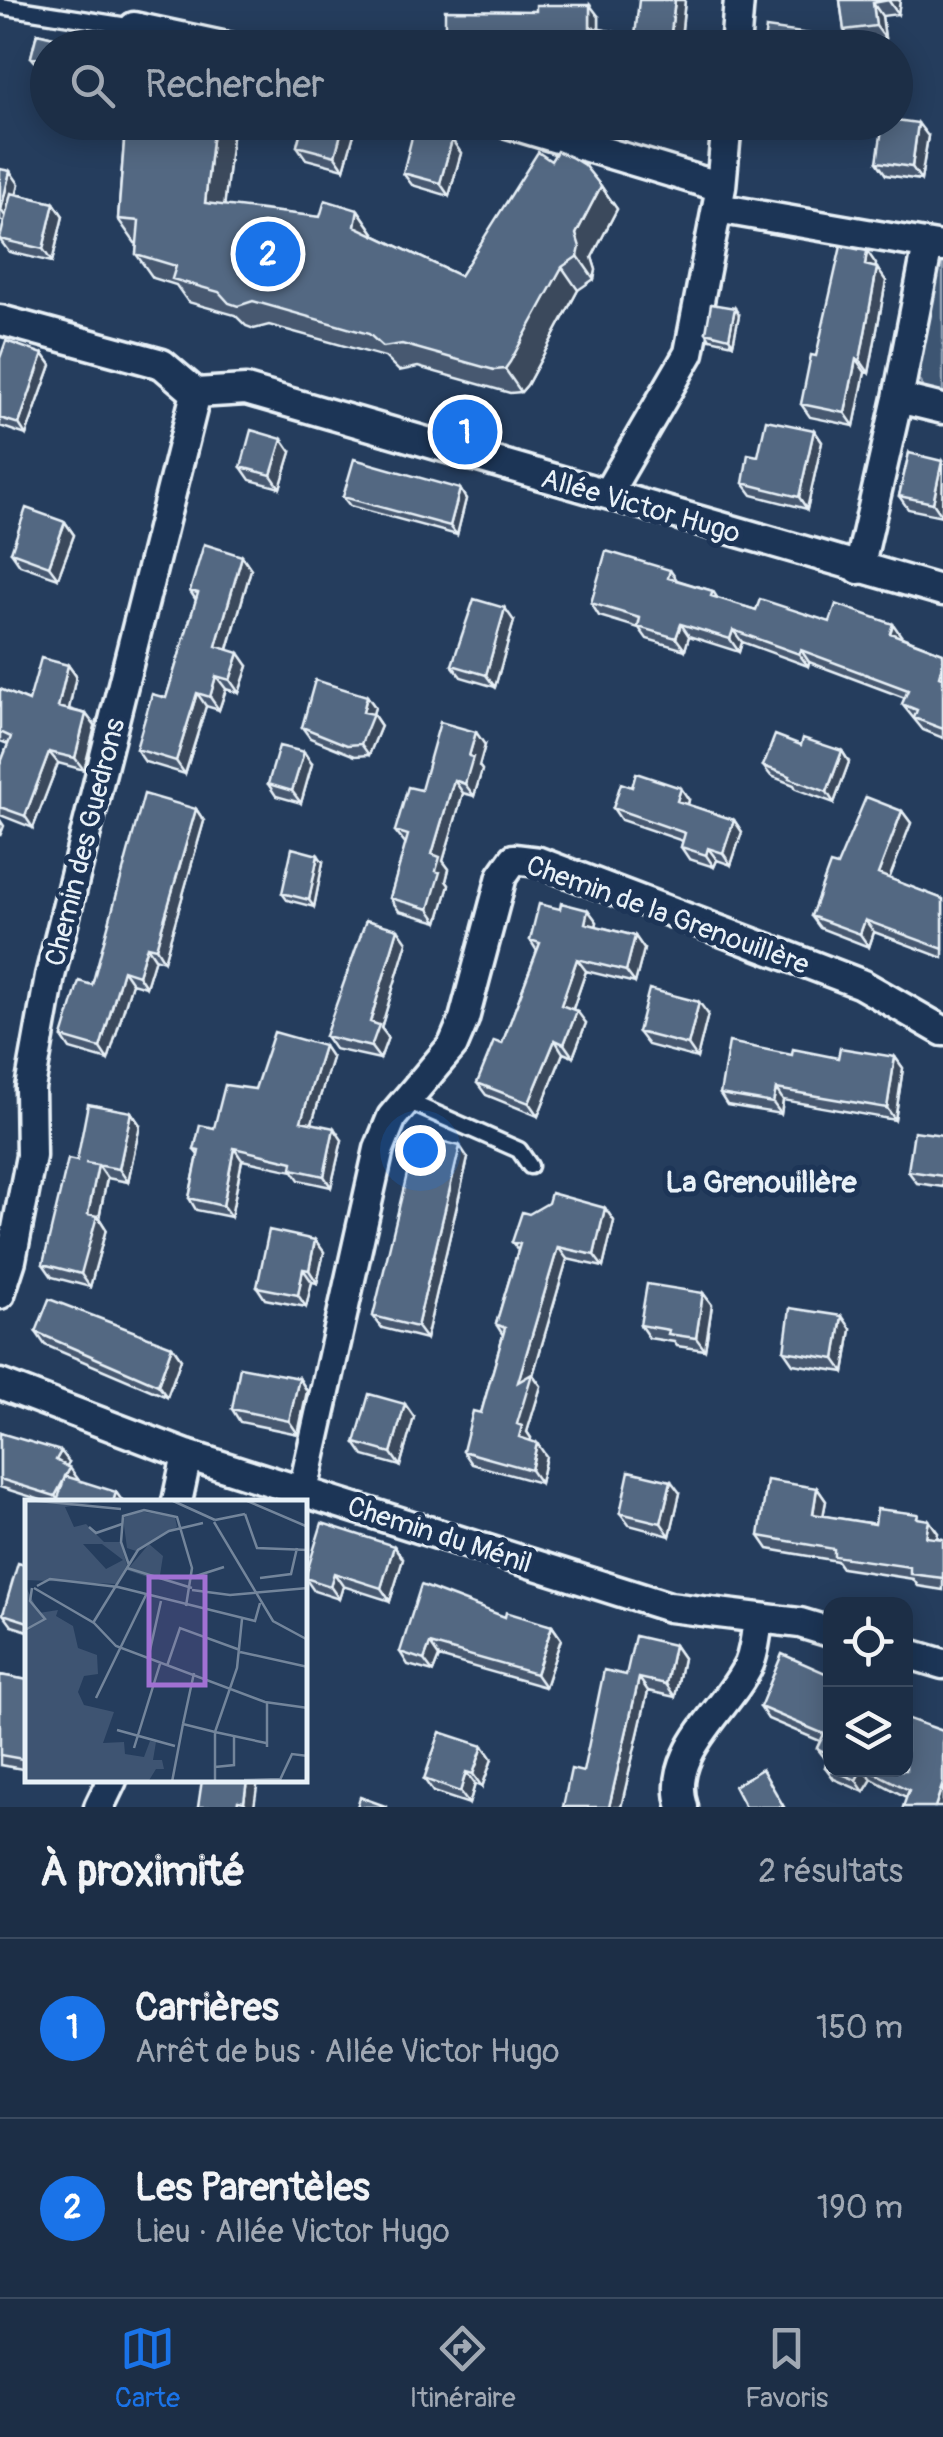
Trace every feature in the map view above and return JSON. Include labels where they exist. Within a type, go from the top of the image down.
[{"type":"street","points":[[738,30],[742,1]]},
{"type":"street","points":[[134,27],[148,30]]},
{"type":"street","points":[[556,140],[719,197],[935,246],[859,569]]},
{"type":"street","points":[[607,494],[660,386],[689,353],[719,197],[725,140]]},
{"type":"street","points":[[0,320],[162,364],[196,393]]},
{"type":"street","name":"Allée Victor Hugo","points":[[196,393],[246,390],[943,591]]},
{"type":"street","name":"Chemin des Guedrons","points":[[0,1294],[11,1260],[31,1156],[30,1088],[50,976],[196,393]]},
{"type":"street","points":[[898,398],[943,409]]},
{"type":"street","name":"Chemin de la Grenouillère","points":[[303,1490],[380,1149],[392,1116],[453,1044],[464,1019],[502,876],[514,859],[539,862],[860,984],[943,1031]]},
{"type":"street","name":"Chemin du Ménil","points":[[0,1384],[187,1455],[669,1608],[800,1623],[823,1630]]},
{"type":"street","points":[[177,1500],[187,1455]]},
{"type":"street","points":[[683,1807],[679,1794],[683,1763],[750,1663],[758,1618]]},
{"type":"street","points":[[913,1655],[943,1664]]},
{"type":"street","points":[[99,1807],[111,1782]]},
{"type":"lane","points":[[0,6],[134,27]]},
{"type":"lane","points":[[404,1100],[519,1150],[530,1166]]},
{"type":"shaded area","points":[[943,265],[943,396],[925,390],[915,375]]},
{"type":"building","points":[[639,0],[675,0],[671,30],[636,30]]},
{"type":"building","points":[[840,0],[889,0],[873,3],[876,26],[844,30]]},
{"type":"building","points":[[536,5],[590,5],[590,27],[605,30],[445,30],[445,10],[536,11]]},
{"type":"building","points":[[913,122],[918,123],[912,167],[877,162],[880,140],[913,140]]},
{"type":"building","points":[[212,140],[205,203],[320,217],[325,200],[358,210],[355,226],[460,276],[538,152],[551,161],[557,151],[571,157],[584,165],[601,186],[576,234],[578,256],[562,267],[505,369],[494,370],[402,344],[383,347],[369,334],[253,301],[238,306],[219,292],[172,279],[176,266],[136,254],[139,221],[118,219],[124,142]]},
{"type":"building","points":[[298,140],[339,140],[335,156],[297,146]]},
{"type":"building","points":[[411,140],[452,140],[440,183],[403,173]]},
{"type":"building","points":[[0,169],[10,171],[1,210],[0,210]]},
{"type":"building","points":[[11,193],[54,203],[43,249],[0,239]]},
{"type":"building","points":[[841,246],[867,251],[865,265],[877,268],[860,360],[856,359],[845,413],[801,404]]},
{"type":"building","points":[[711,304],[735,308],[729,338],[706,332]]},
{"type":"building","points":[[6,341],[43,354],[19,424],[0,418],[0,358]]},
{"type":"building","points":[[766,420],[814,430],[799,497],[743,483],[748,454],[758,456]]},
{"type":"building","points":[[251,430],[282,439],[271,475],[241,467]]},
{"type":"building","points":[[909,453],[942,461],[933,503],[899,496]]},
{"type":"building","points":[[354,459],[460,489],[450,526],[343,497]]},
{"type":"building","points":[[26,508],[65,522],[49,566],[11,552]]},
{"type":"building","points":[[204,544],[242,556],[216,646],[239,653],[230,680],[216,676],[210,697],[197,693],[176,761],[136,749],[152,694],[166,698],[198,593],[190,591]]},
{"type":"building","points":[[606,551],[670,570],[668,578],[713,591],[711,596],[756,610],[760,599],[830,622],[836,604],[893,624],[890,633],[943,653],[939,676],[943,678],[943,729],[914,718],[917,710],[902,704],[908,690],[801,650],[799,654],[733,630],[730,639],[681,624],[676,638],[638,627],[640,618],[591,603]]},
{"type":"building","points":[[474,599],[505,608],[486,675],[452,665]]},
{"type":"building","points":[[41,658],[68,665],[58,707],[86,714],[75,758],[49,752],[25,816],[0,807],[0,765],[11,737],[0,732],[0,689],[29,701]]},
{"type":"building","points":[[315,680],[367,696],[363,712],[373,714],[361,744],[347,745],[302,727]]},
{"type":"building","points":[[440,722],[476,732],[465,784],[454,780],[432,854],[440,857],[436,871],[440,872],[429,909],[390,898],[408,835],[395,831],[408,787],[421,790]]},
{"type":"building","points":[[775,735],[801,745],[803,738],[842,751],[827,792],[763,766]]},
{"type":"building","points":[[279,746],[304,752],[292,791],[268,784]]},
{"type":"building","points":[[636,773],[681,788],[677,801],[734,820],[723,853],[708,848],[706,855],[681,847],[685,833],[613,808],[621,783],[632,787]]},
{"type":"building","points":[[144,794],[196,809],[156,948],[147,946],[138,975],[123,970],[100,1048],[62,1037],[79,981],[92,985]]},
{"type":"building","points":[[866,797],[902,811],[878,874],[943,899],[943,949],[865,920],[860,934],[811,916],[830,864],[837,866]]},
{"type":"building","points":[[292,848],[318,855],[309,900],[282,893]]},
{"type":"building","points":[[561,903],[588,910],[585,923],[635,936],[626,971],[577,959],[561,1005],[577,1011],[564,1044],[555,1040],[529,1103],[477,1083],[494,1041],[502,1044],[540,943],[530,940],[539,904],[560,909]]},
{"type":"building","points":[[366,920],[398,929],[370,1022],[379,1025],[371,1047],[325,1036]]},
{"type":"building","points":[[649,989],[699,1002],[688,1045],[638,1032]]},
{"type":"building","points":[[274,1032],[324,1046],[301,1121],[334,1128],[324,1176],[292,1169],[293,1162],[234,1148],[223,1206],[189,1198],[200,1125],[214,1128],[225,1085],[255,1089]]},
{"type":"building","points":[[729,1042],[792,1055],[793,1049],[838,1058],[840,1048],[895,1057],[887,1108],[776,1089],[773,1103],[720,1094]]},
{"type":"building","points":[[88,1104],[131,1112],[119,1169],[98,1165],[88,1214],[97,1216],[81,1274],[43,1264],[68,1159],[77,1161]]},
{"type":"building","points":[[914,1131],[943,1135],[943,1176],[908,1171]]},
{"type":"building","points":[[425,1137],[460,1146],[417,1327],[373,1316],[413,1149],[422,1153]]},
{"type":"building","points":[[551,1193],[605,1208],[594,1255],[558,1247],[518,1382],[532,1374],[517,1424],[522,1426],[519,1437],[537,1443],[531,1470],[463,1451],[473,1411],[481,1413],[505,1328],[496,1324],[520,1244],[512,1242],[522,1212],[529,1214],[548,1203]]},
{"type":"building","points":[[269,1230],[315,1240],[309,1270],[303,1269],[298,1295],[257,1287]]},
{"type":"building","points":[[647,1284],[703,1293],[696,1338],[640,1325]]},
{"type":"building","points":[[49,1299],[172,1346],[158,1385],[36,1332]]},
{"type":"building","points":[[790,1308],[842,1316],[835,1359],[784,1351]]},
{"type":"building","points":[[240,1367],[299,1378],[289,1421],[232,1409]]},
{"type":"building","points":[[369,1394],[405,1404],[391,1453],[355,1443]]},
{"type":"building","points":[[0,1433],[61,1451],[56,1460],[70,1468],[55,1496],[0,1479]]},
{"type":"building","points":[[629,1471],[671,1481],[661,1523],[620,1513]]},
{"type":"building","points":[[65,1476],[116,1492],[114,1500],[58,1500]]},
{"type":"building","points":[[767,1480],[817,1488],[813,1514],[875,1524],[877,1509],[918,1514],[917,1518],[929,1520],[926,1537],[943,1539],[943,1578],[910,1574],[910,1567],[834,1556],[834,1549],[759,1536]]},
{"type":"building","points":[[322,1523],[394,1546],[381,1588],[334,1573],[330,1586],[308,1579]]},
{"type":"building","points":[[18,1563],[25,1565],[25,1621],[3,1614]]},
{"type":"building","points":[[421,1585],[505,1617],[506,1612],[552,1626],[536,1674],[430,1644],[424,1660],[400,1652]]},
{"type":"building","points":[[635,1636],[674,1645],[666,1684],[639,1678],[609,1807],[563,1807],[571,1769],[583,1772],[604,1670],[626,1675]]},
{"type":"building","points":[[782,1654],[823,1672],[823,1734],[760,1707]]},
{"type":"building","points":[[0,1675],[25,1679],[25,1759],[0,1755]]},
{"type":"building","points":[[913,1720],[943,1731],[943,1783],[935,1807],[903,1807],[909,1790],[883,1777],[913,1777]]},
{"type":"building","points":[[440,1732],[483,1746],[473,1774],[466,1772],[460,1792],[424,1779]]},
{"type":"building","points":[[762,1769],[784,1807],[745,1807],[734,1786]]},
{"type":"building","points":[[202,1782],[247,1782],[244,1802],[238,1801],[237,1807],[198,1807]]},
{"type":"building","points":[[360,1797],[388,1807],[357,1807]]},
{"type":"place","name":"Les Parentèles","points":[[268,254]]},
{"type":"place","name":"Carrières","points":[[465,432]]},
{"type":"district","name":"La Grenouillère","points":[[761,1182]]}]
